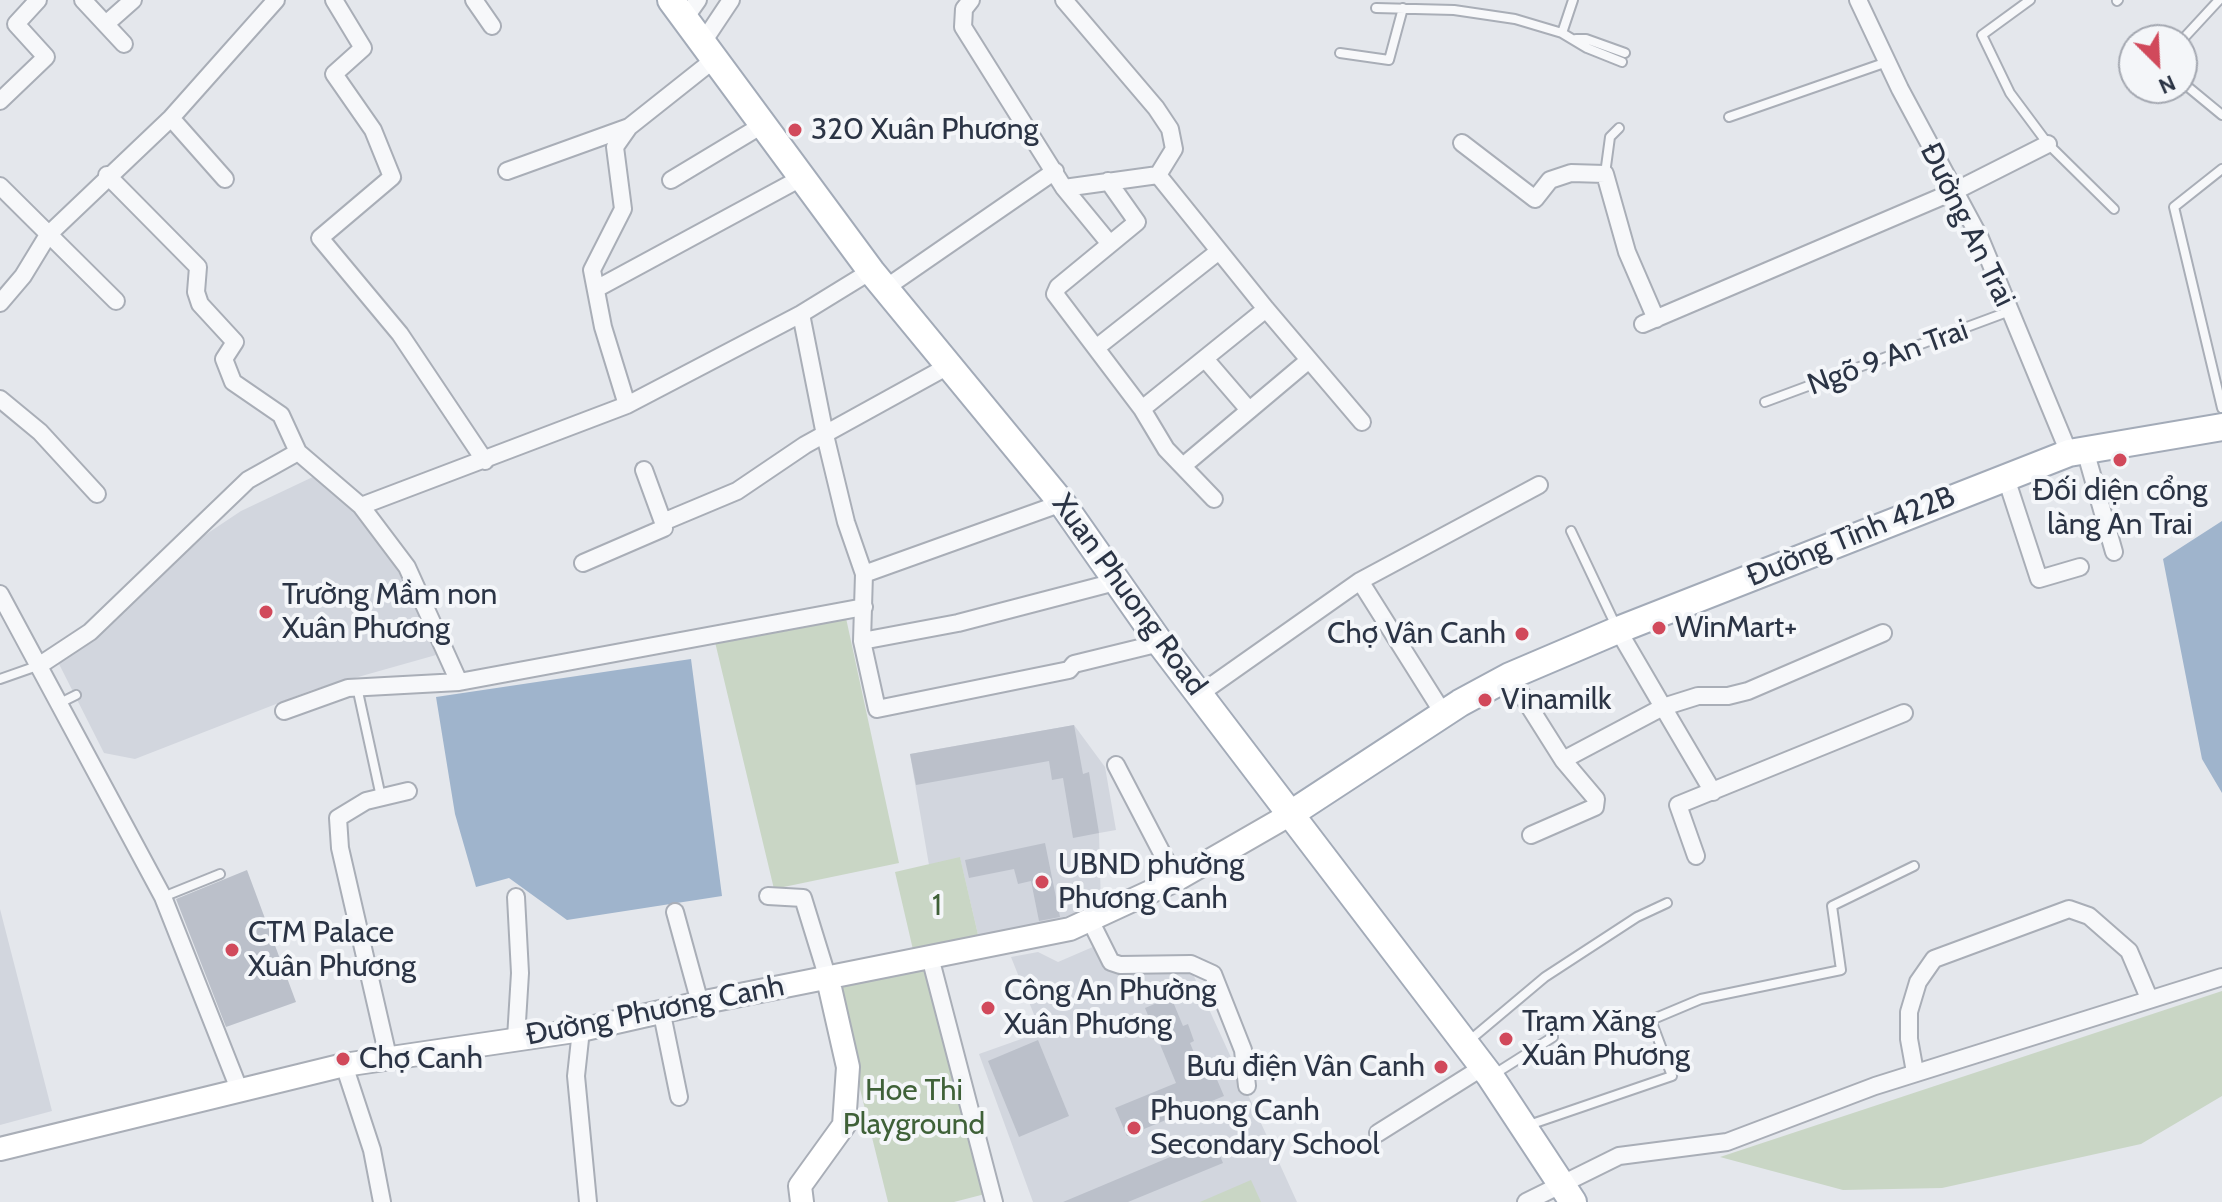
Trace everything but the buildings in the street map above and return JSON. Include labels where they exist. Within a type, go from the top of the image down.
[{"type":"main road","name":"Xuan Phuong Road","points":[[685,6],[709,50],[879,279],[1062,503],[1160,643],[1466,1043],[1567,1193]]},
{"type":"main road","name":"Đường Tỉnh 422B","points":[[1289,815],[1443,713],[1510,676],[1618,630],[2005,475],[2077,452],[2222,427]]},
{"type":"street","points":[[0,101],[46,57],[16,24],[38,0]]},
{"type":"street","points":[[83,0],[124,44]]},
{"type":"street","points":[[107,23],[133,0]]},
{"type":"street","points":[[0,303],[23,276],[48,235],[107,175],[171,118],[276,0]]},
{"type":"street","points":[[334,0],[363,48],[334,74],[373,130],[392,177],[320,238],[400,334],[485,461]]},
{"type":"street","points":[[474,0],[492,26]]},
{"type":"street","points":[[627,405],[592,270],[623,209],[615,147],[629,127],[709,50],[731,0]]},
{"type":"street","points":[[971,0],[964,9],[963,27],[1064,188],[1110,244]]},
{"type":"street","points":[[1064,0],[1156,108],[1170,129],[1174,149],[1158,175]]},
{"type":"street","name":"Đường An Trai","points":[[1858,0],[1887,62],[1980,238],[2010,311],[2077,452],[2114,552]]},
{"type":"street","points":[[171,118],[225,179]]},
{"type":"street","points":[[671,180],[764,124]]},
{"type":"street","points":[[507,171],[629,127]]},
{"type":"street","points":[[1462,143],[1535,199],[1550,180],[1571,173],[1605,174],[1650,322],[1955,191],[2048,144]]},
{"type":"street","points":[[361,506],[627,405],[801,314],[879,279],[1055,171]]},
{"type":"street","points":[[107,175],[198,267],[196,292],[200,304],[235,342],[224,359],[232,381],[281,415],[298,452],[361,506],[407,567],[459,682]]},
{"type":"street","points":[[1064,188],[1158,175]]},
{"type":"street","points":[[1158,175],[1362,422]]},
{"type":"street","points":[[596,289],[803,177]]},
{"type":"street","points":[[1108,181],[1137,222],[1058,287],[1055,294],[1142,409],[1166,449],[1214,499]]},
{"type":"street","points":[[0,186],[116,301]]},
{"type":"street","points":[[1096,348],[1219,251]]},
{"type":"street","points":[[1142,409],[1266,309]]},
{"type":"street","points":[[801,314],[846,522],[864,574],[862,641],[877,709],[1069,670],[1074,664],[1160,643]]},
{"type":"street","points":[[1206,360],[1249,410]]},
{"type":"street","points":[[1183,466],[1309,360]]},
{"type":"street","points":[[663,522],[737,491],[825,435],[950,365]]},
{"type":"street","points":[[0,399],[40,432],[97,494]]},
{"type":"street","points":[[40,665],[90,632],[248,480],[298,452]]},
{"type":"street","points":[[583,563],[664,528],[644,470]]},
{"type":"street","points":[[2005,475],[2039,579],[2080,567]]},
{"type":"street","points":[[1201,693],[1360,581],[1539,485]]},
{"type":"street","points":[[864,574],[1062,503]]},
{"type":"street","points":[[862,641],[958,623],[1119,581]]},
{"type":"street","points":[[1360,581],[1443,713]]},
{"type":"street","points":[[0,594],[40,665],[68,699],[163,897],[239,1089]]},
{"type":"street","points":[[284,711],[357,687],[459,682],[864,607]]},
{"type":"street","points":[[1618,630],[1713,792]]},
{"type":"street","points":[[1563,760],[1663,707],[1698,696],[1728,696],[1748,691],[1883,633]]},
{"type":"street","points":[[1510,676],[1563,760],[1596,799],[1595,807],[1531,835]]},
{"type":"street","points":[[1696,856],[1678,805],[1904,713]]},
{"type":"street","points":[[1116,765],[1176,880]]},
{"type":"street","points":[[389,1061],[340,848],[338,818],[366,801],[408,791]]},
{"type":"street","name":"Đường Phương Canh","points":[[0,1149],[344,1065],[389,1061],[516,1038],[581,1030],[1070,929],[1091,922],[1176,880],[1289,815]]},
{"type":"street","points":[[768,896],[803,898],[828,979],[848,1067],[844,1125],[800,1186],[802,1202]]},
{"type":"street","points":[[516,897],[520,973],[516,1038]]},
{"type":"street","points":[[1915,1072],[1909,1039],[1909,1012],[1918,982],[1934,959],[2069,909],[2089,916],[2129,951],[2149,998]]},
{"type":"street","points":[[675,912],[700,1003]]},
{"type":"street","points":[[1091,922],[1111,962],[1120,965],[1191,964],[1213,974],[1243,1050],[1247,1086]]},
{"type":"street","points":[[930,957],[994,1202]]},
{"type":"street","points":[[1526,1202],[1567,1193],[1619,1156],[1727,1142],[1915,1072],[2222,977]]},
{"type":"street","points":[[662,1014],[679,1097]]},
{"type":"street","points":[[581,1030],[576,1076],[588,1202]]},
{"type":"street","points":[[344,1065],[372,1150],[382,1202]]},
{"type":"street","points":[[1378,1133],[1487,1072]]},
{"type":"lane","points":[[1562,33],[1573,0]]},
{"type":"lane","points":[[2030,0],[1982,35],[2010,93],[2048,144],[2114,209]]},
{"type":"lane","points":[[2197,24],[2219,0]]},
{"type":"lane","points":[[1376,8],[1469,12],[1562,33],[1587,48],[1624,58]]},
{"type":"lane","points":[[1340,53],[1389,60],[1403,8]]},
{"type":"lane","points":[[1729,117],[1887,62]]},
{"type":"lane","points":[[2198,95],[2222,115]]},
{"type":"lane","points":[[1605,174],[1610,137],[1619,128]]},
{"type":"lane","points":[[2222,169],[2174,207],[2222,408]]},
{"type":"lane","name":"Ngõ 9 An Trai","points":[[1765,402],[2010,311]]},
{"type":"lane","points":[[1571,531],[1618,630]]},
{"type":"lane","points":[[0,679],[40,665]]},
{"type":"lane","points":[[357,687],[381,797]]},
{"type":"lane","points":[[1524,1127],[1672,1076],[1651,1020],[1701,999],[1841,970],[1832,906],[1914,866]]},
{"type":"lane","points":[[163,897],[220,874]]},
{"type":"lane","points":[[1466,1043],[1545,977],[1637,917],[1667,903]]},
{"type":"lane","points":[[1487,1072],[1553,1037]]},
{"type":"shaded area","name":"Trường Mầm non Xuân Phương","points":[[317,475],[356,510],[398,568],[436,655],[312,690],[135,759],[104,753],[59,664],[181,551],[241,511]]},
{"type":"shaded area","points":[[1074,725],[1105,767],[1116,830],[1099,833],[1101,907],[979,939],[960,858],[929,865],[910,754]]},
{"type":"shaded area","points":[[0,909],[52,1111],[0,1125]]},
{"type":"shaded area","name":"Phuong Canh Secondary School","points":[[1102,943],[1116,972],[1192,972],[1297,1202],[1033,1202],[979,1054],[1041,1032],[1011,957],[1038,952],[1058,962]]},
{"type":"green space","points":[[846,618],[899,863],[774,889],[715,642]]},
{"type":"green space","name":"1","points":[[960,857],[979,939],[914,954],[895,872]]},
{"type":"green space","name":"Hoe Thi Playground","points":[[928,961],[985,1194],[954,1202],[888,1202],[834,984]]},
{"type":"green space","points":[[2222,991],[2222,1096],[2141,1144],[1942,1188],[1843,1190],[1720,1157]]},
{"type":"green space","points":[[1251,1180],[1261,1202],[1200,1202]]},
{"type":"water","points":[[2222,521],[2222,793],[2202,759],[2163,559]]},
{"type":"water","points":[[691,659],[722,896],[567,920],[509,878],[476,887],[455,814],[436,697]]},
{"type":"place","name":"320 Xuân Phương","points":[[795,130]]},
{"type":"place","name":"Đối diện cổng làng An Trai","points":[[2120,460]]},
{"type":"place","name":"Trường Mầm non Xuân Phương","points":[[266,612]]},
{"type":"place","name":"WinMart+","points":[[1659,628]]},
{"type":"place","name":"Chợ Vân Canh","points":[[1522,634]]},
{"type":"place","name":"Vinamilk","points":[[1485,700]]},
{"type":"place","name":"UBND phường Phương Canh","points":[[1042,882]]},
{"type":"place","name":"CTM Palace Xuân Phương","points":[[232,950]]},
{"type":"place","name":"Công An Phường Xuân Phương","points":[[988,1008]]},
{"type":"place","name":"Trạm Xăng Xuân Phương","points":[[1506,1039]]},
{"type":"place","name":"Chợ Canh","points":[[343,1059]]},
{"type":"place","name":"Bưu điện Vân Canh","points":[[1441,1067]]},
{"type":"place","name":"Phuong Canh Secondary School","points":[[1134,1128]]}]
